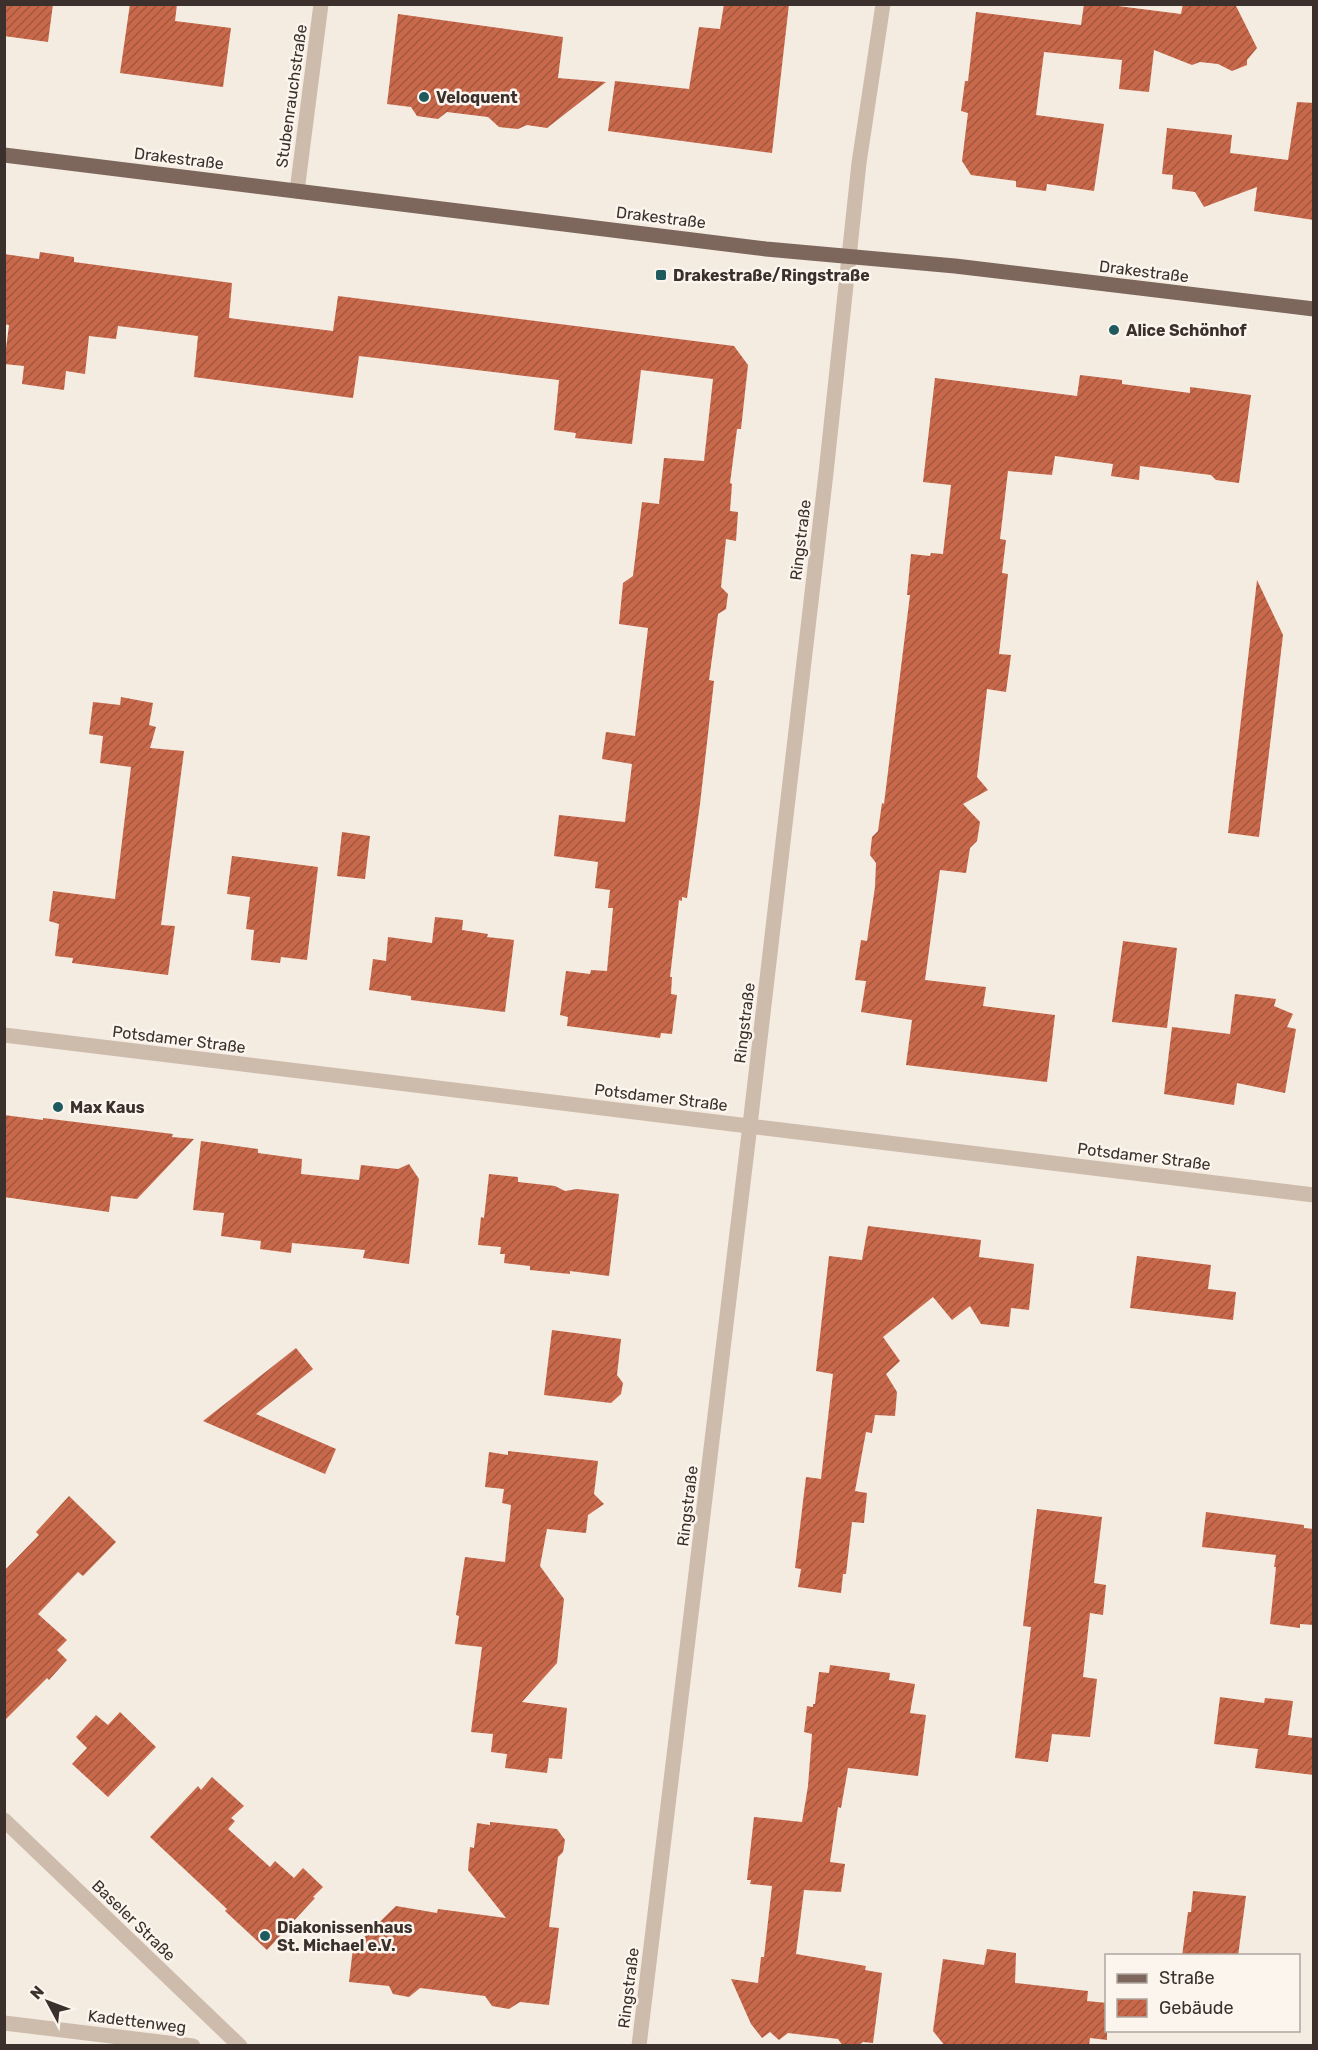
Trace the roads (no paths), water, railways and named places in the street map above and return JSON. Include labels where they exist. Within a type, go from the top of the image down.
[{"type":"main road","name":"Drakestraße","points":[[4,155],[766,249],[955,266],[1314,309]]},
{"type":"street","name":"Stubenrauchstraße","points":[[297,191],[321,4]]},
{"type":"street","name":"Ringstraße","points":[[639,2046],[826,473],[858,163],[883,4]]},
{"type":"street","name":"Potsdamer Straße","points":[[4,1035],[1314,1195]]},
{"type":"street","name":"Baseler Straße","points":[[4,1821],[240,2046]]},
{"type":"street","name":"Kadettenweg","points":[[4,2023],[193,2046]]},
{"type":"place","name":"Veloquent","points":[[424,97]]},
{"type":"place","name":"Drakestraße/Ringstraße","points":[[661,275]]},
{"type":"place","name":"Alice Schönhof","points":[[1114,330]]},
{"type":"place","name":"Max Kaus","points":[[58,1107]]},
{"type":"place","name":"Diakonissenhaus St. Michael e.V.","points":[[265,1936]]}]
